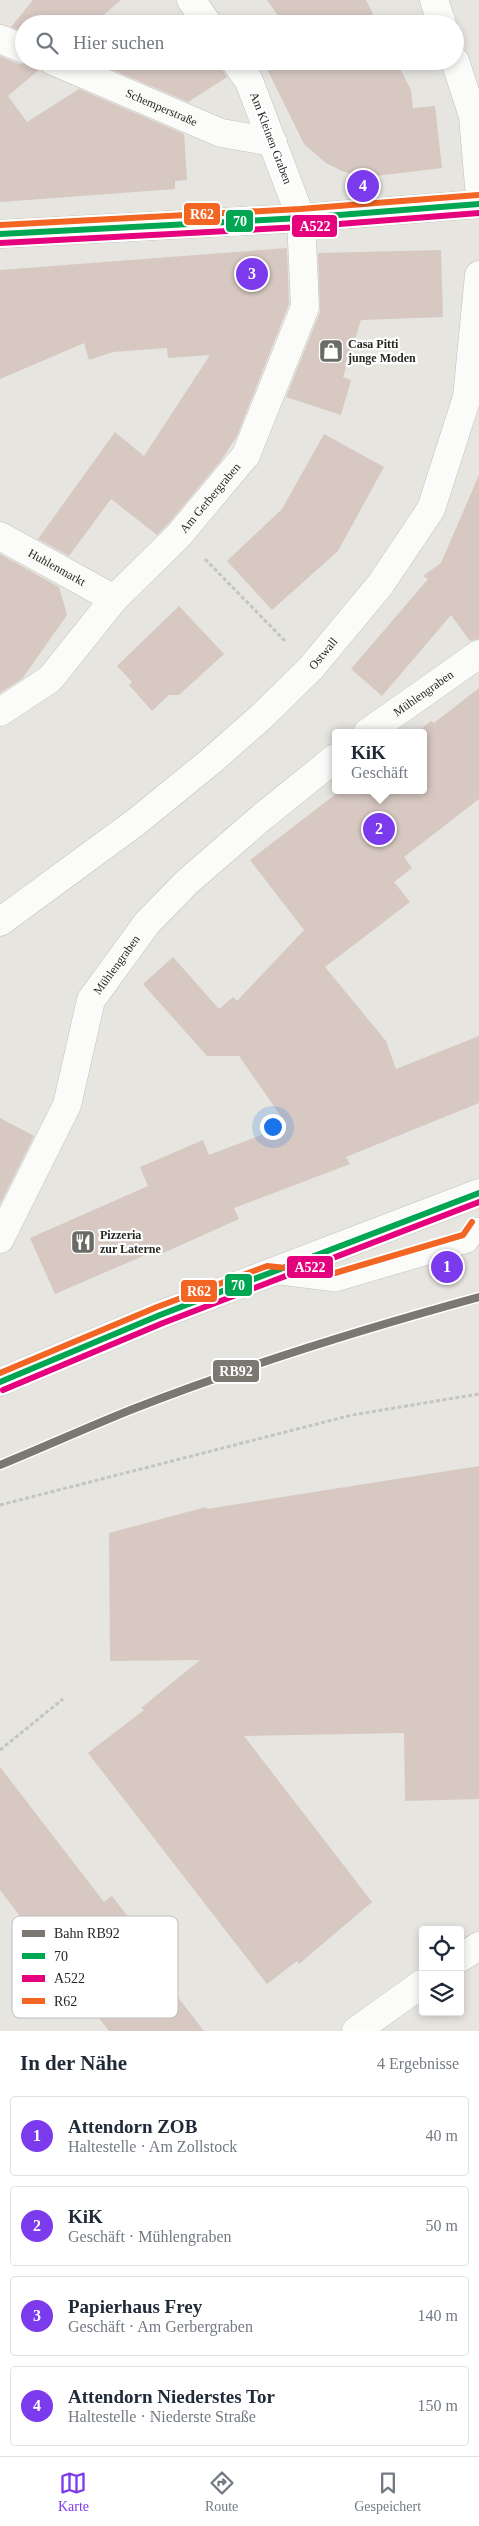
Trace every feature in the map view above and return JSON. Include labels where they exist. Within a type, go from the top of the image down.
[{"type":"street","points":[[191,0],[202,15]]},
{"type":"street","points":[[434,0],[439,15]]},
{"type":"street","points":[[0,38],[15,45]]},
{"type":"street","name":"Schemperstraße","points":[[74,70],[221,133],[273,142]]},
{"type":"street","name":"Am Kleinen Graben","points":[[242,70],[249,80],[301,218]]},
{"type":"street","points":[[458,70],[474,116],[479,186]]},
{"type":"street","points":[[0,234],[301,218],[479,204]]},
{"type":"street","name":"Am Gerbergraben","points":[[0,712],[50,679],[114,599],[178,535],[246,455],[305,306],[301,218]]},
{"type":"street","name":"Ostwall","points":[[0,922],[136,822],[211,761],[311,668],[380,585],[431,509],[467,397],[479,275]]},
{"type":"street","name":"Huhlenmarkt","points":[[0,536],[114,599]]},
{"type":"street","name":"Mühlengraben","points":[[372,729],[479,654]]},
{"type":"street","name":"Mühlengraben","points":[[5,1231],[67,1106],[92,1000],[147,923],[187,882],[262,817],[332,760]]},
{"type":"street","points":[[0,1382],[160,1315],[269,1274],[476,1203]]},
{"type":"street","points":[[464,1955],[479,1946]]},
{"type":"street","points":[[356,2031],[419,1986]]},
{"type":"lane","points":[[269,1274],[336,1282],[468,1243],[479,1227]]},
{"type":"path","points":[[178,535],[205,558],[311,668]]},
{"type":"path","points":[[0,1504],[352,1415],[479,1394]]},
{"type":"path","points":[[0,1750],[63,1699]]},
{"type":"building","points":[[33,0],[121,0],[104,15],[21,15]]},
{"type":"building","points":[[267,0],[366,0],[374,15],[278,15]]},
{"type":"building","points":[[0,56],[15,63],[15,70],[39,70],[8,96],[27,122],[79,89],[184,134],[187,180],[175,181],[175,189],[0,202]]},
{"type":"building","points":[[113,70],[223,70],[227,77],[188,102]]},
{"type":"building","points":[[267,70],[401,70],[411,90],[413,108],[435,106],[442,168],[367,177],[344,172],[326,163],[304,144]]},
{"type":"building","points":[[287,248],[289,304],[237,436],[220,462],[168,524],[157,535],[111,499],[69,556],[38,539],[115,432],[144,456],[210,355],[168,358],[167,348],[113,352],[89,360],[84,343],[0,379],[0,270]]},
{"type":"building","points":[[441,250],[443,317],[361,320],[343,377],[351,380],[341,415],[286,397],[320,312],[318,253]]},
{"type":"building","points":[[324,434],[384,467],[338,551],[272,610],[227,561],[282,509]]},
{"type":"building","points":[[479,475],[479,639],[470,641],[451,615],[382,696],[351,669],[428,579],[423,576],[441,563]]},
{"type":"building","points":[[0,554],[59,587],[67,615],[22,679],[0,693]]},
{"type":"building","points":[[179,606],[224,654],[179,695],[169,695],[152,711],[129,685],[132,682],[117,666]]},
{"type":"building","points":[[479,688],[479,799],[404,857],[412,868],[394,882],[410,902],[325,967],[386,1041],[396,1069],[479,1036],[479,1103],[346,1157],[350,1164],[234,1208],[239,1219],[161,1254],[159,1249],[55,1294],[30,1238],[148,1186],[140,1167],[203,1140],[209,1155],[287,1125],[239,1056],[207,1056],[143,984],[173,957],[219,1009],[233,997],[237,1001],[304,930],[250,860],[336,794],[427,794],[427,729],[421,729],[431,721],[434,723]]},
{"type":"building","points":[[0,1118],[34,1136],[0,1204]]},
{"type":"building","points":[[479,1466],[479,1799],[405,1801],[404,1733],[244,1736],[372,1902],[299,1964],[297,1961],[267,1984],[88,1753],[144,1710],[141,1708],[200,1660],[110,1661],[109,1533],[206,1507],[207,1509]]},
{"type":"building","points":[[0,1767],[104,1902],[112,1896],[127,1916],[20,1916],[0,1890]]},
{"type":"building","points":[[178,1997],[204,2031],[109,2031],[99,2018],[178,2018]]},
{"type":"rail line","name":"RB92","points":[[0,1465],[133,1409],[218,1377],[348,1335],[479,1297]]},
{"type":"transit line","name":"R62","points":[[0,225],[300,209],[478,195]]},
{"type":"transit line","name":"70","points":[[0,234],[301,218],[479,204]]},
{"type":"transit line","name":"A522","points":[[0,243],[301,227],[479,213]]},
{"type":"transit line","name":"70","points":[[0,1382],[160,1315],[479,1193]]},
{"type":"transit line","name":"A522","points":[[3,1390],[163,1323],[479,1202]]},
{"type":"transit line","name":"R62","points":[[0,1373],[157,1307],[267,1266],[335,1273],[463,1235],[472,1222]]},
{"type":"place","name":"Attendorn Niederstes Tor","points":[[363,186]]},
{"type":"place","name":"Papierhaus Frey","points":[[252,274]]},
{"type":"place","name":"Casa Pitti junge Moden","points":[[331,351]]},
{"type":"place","name":"KiK","points":[[379,829]]},
{"type":"place","name":"Pizzeria zur Laterne","points":[[83,1242]]},
{"type":"place","name":"Attendorn ZOB","points":[[447,1267]]}]
